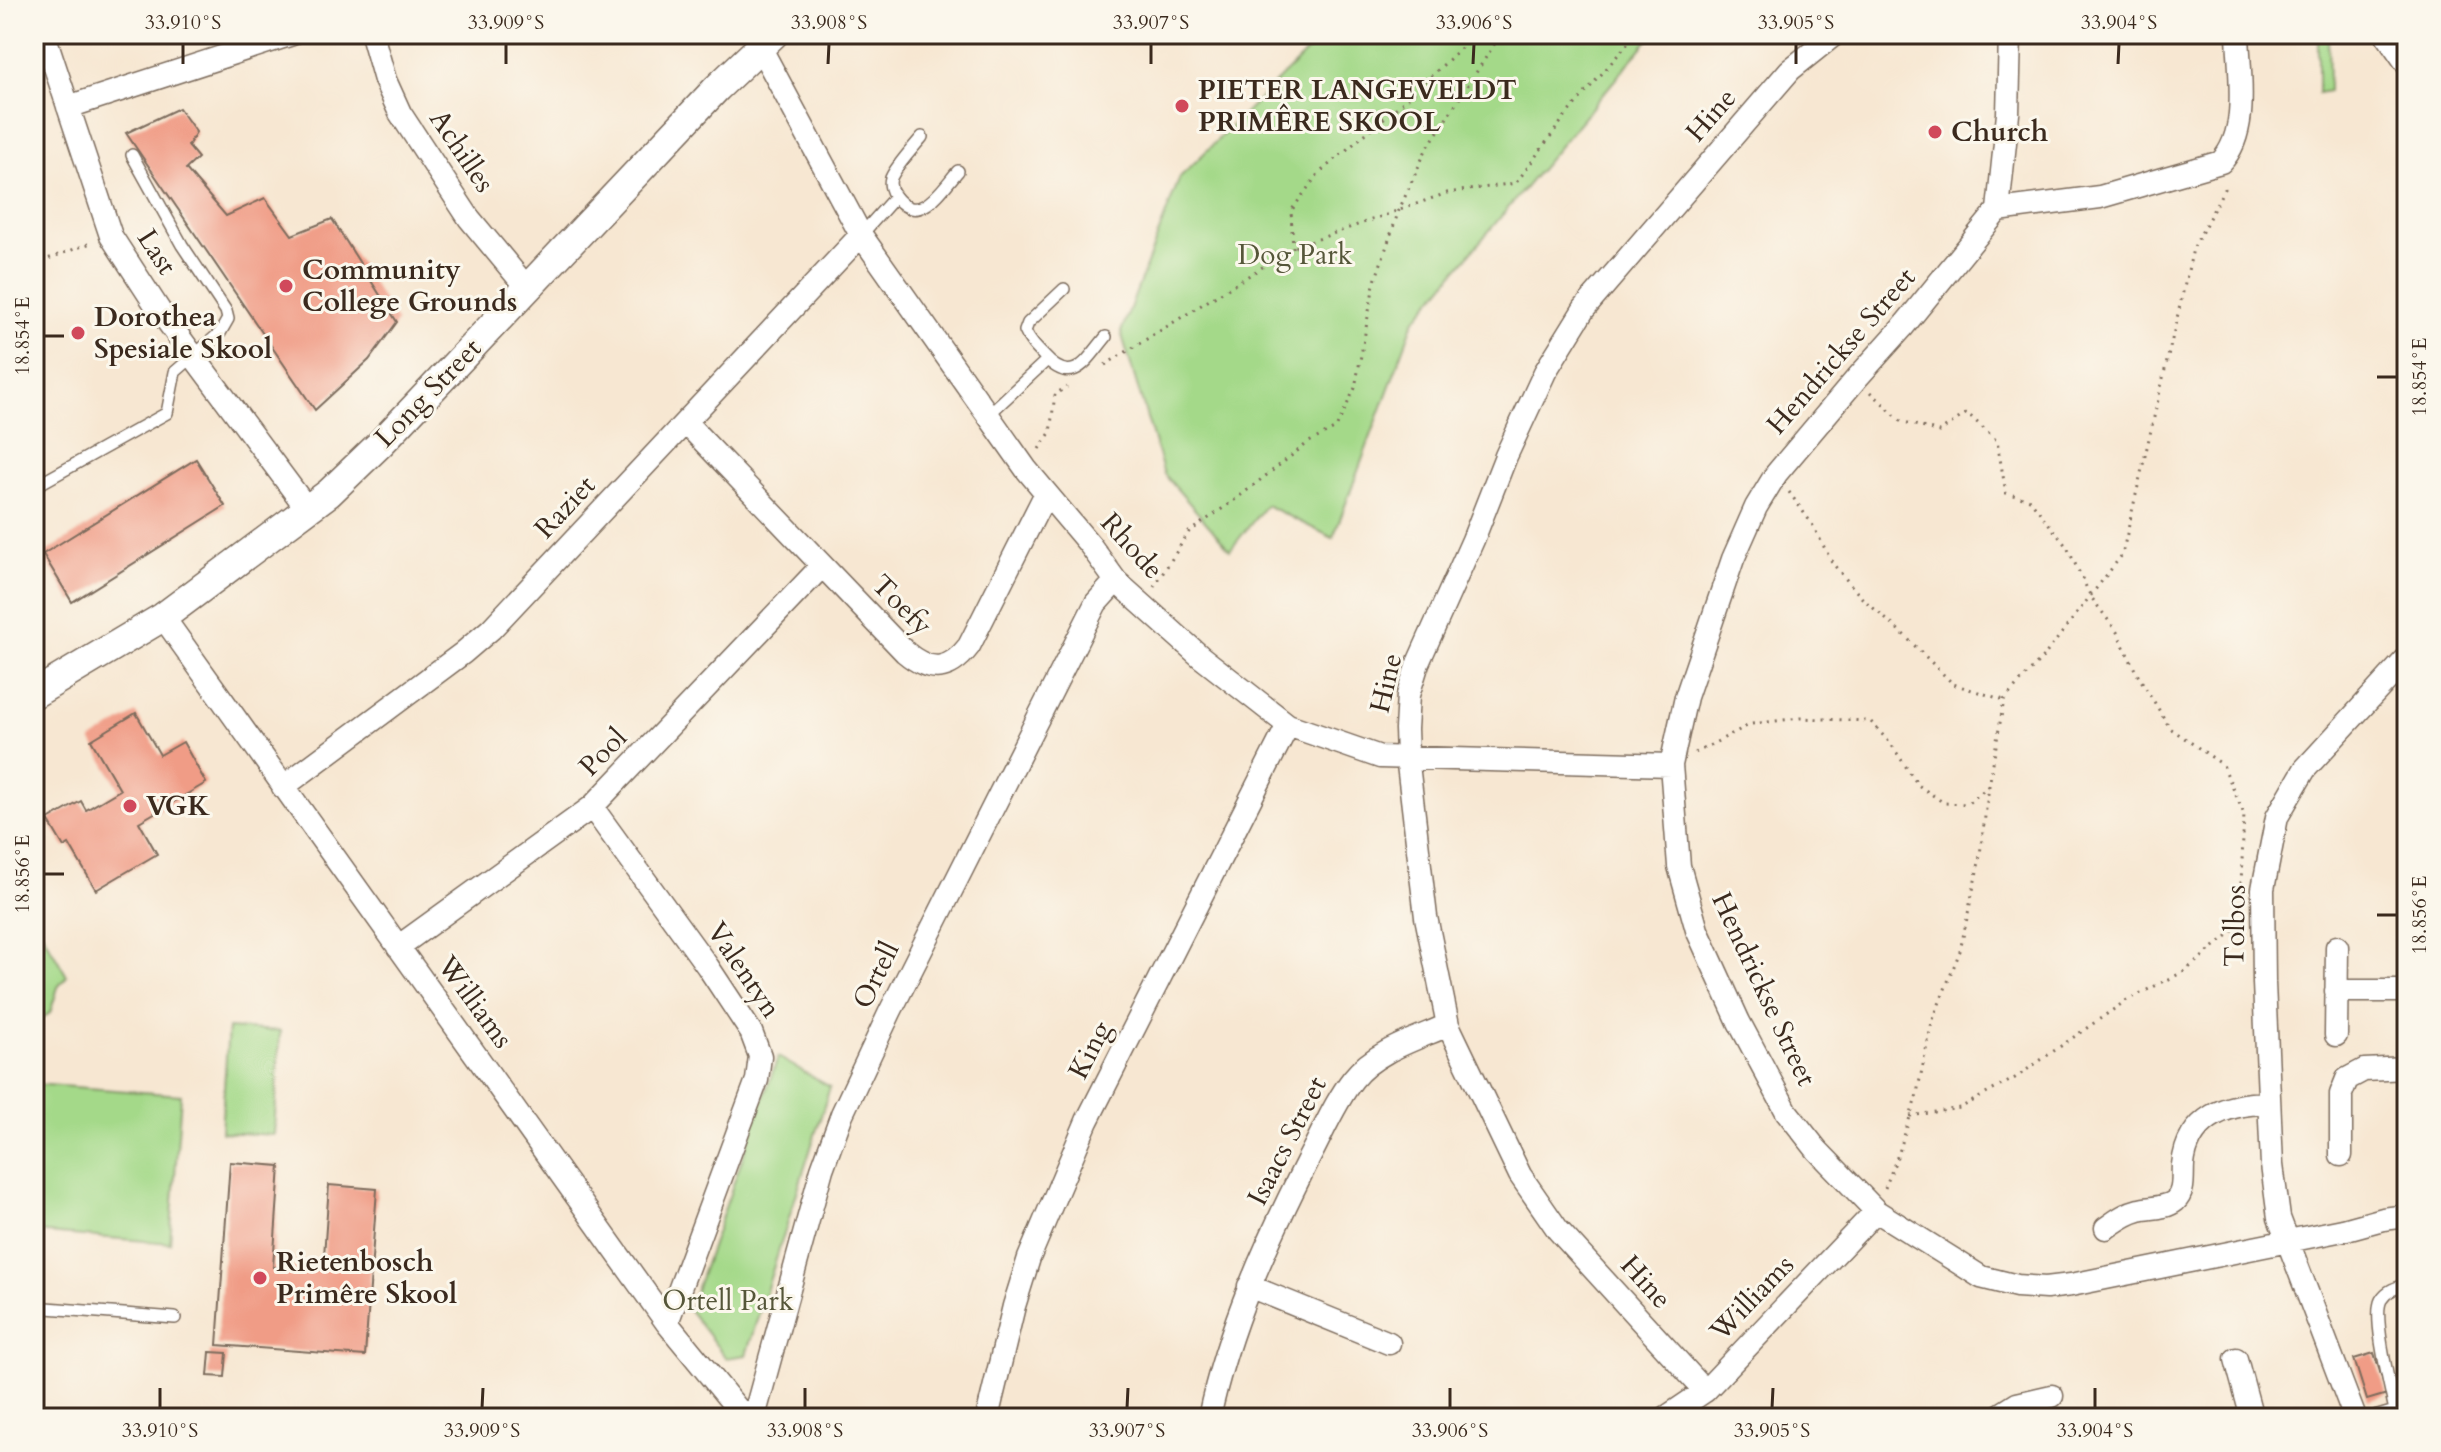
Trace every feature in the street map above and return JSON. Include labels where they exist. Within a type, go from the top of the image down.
[{"type":"street","name":"Last","points":[[44,34],[111,236],[159,310],[308,510]]},
{"type":"street","points":[[68,107],[292,34]]},
{"type":"street","name":"Achilles","points":[[372,34],[385,80],[400,113],[469,218],[527,288]]},
{"type":"street","name":"Hine","points":[[1705,1391],[1538,1205],[1520,1175],[1448,1025],[1426,917],[1407,756],[1408,695],[1418,663],[1473,540],[1506,456],[1545,372],[1584,309],[1790,70],[1835,34]]},
{"type":"street","points":[[2010,34],[2008,114],[1998,210],[2100,197],[2226,157],[2238,134],[2238,34]]},
{"type":"street","points":[[2386,34],[2400,60]]},
{"type":"street","name":"Long Street","points":[[34,694],[163,617],[329,493],[381,443],[717,88],[767,40]]},
{"type":"street","name":"Rhode","points":[[767,40],[861,235],[1026,469],[1116,581],[1201,657],[1288,725],[1380,757],[1671,765]]},
{"type":"street","name":"Hendrickse Street","points":[[1998,210],[1902,328],[1776,474],[1756,507],[1733,559],[1686,697],[1671,765],[1679,866],[1697,930],[1739,1022],[1787,1112],[1817,1150],[1876,1211],[1981,1277],[2017,1286],[2046,1288],[2071,1285],[2407,1216]]},
{"type":"street","name":"Raziet","points":[[283,787],[491,629],[861,235]]},
{"type":"street","name":"Toefy","points":[[686,423],[915,660],[929,667],[957,661],[969,646],[1046,493]]},
{"type":"street","name":"Pool","points":[[398,947],[592,807],[822,566]]},
{"type":"street","name":"Ortell","points":[[744,1418],[757,1406],[822,1169],[842,1114],[897,997],[1096,603],[1116,581]]},
{"type":"street","name":"Williams","points":[[163,617],[667,1323],[744,1418]]},
{"type":"street","name":"Tolbos","points":[[2355,1418],[2279,1218],[2269,1103],[2263,889],[2277,817],[2305,769],[2407,658]]},
{"type":"street","name":"King","points":[[987,1418],[1029,1258],[1087,1121],[1288,725]]},
{"type":"street","name":"Valentyn","points":[[592,807],[708,967],[751,1032],[760,1056],[757,1080],[667,1323]]},
{"type":"street","points":[[2336,1035],[2337,947]]},
{"type":"street","points":[[2336,991],[2407,991]]},
{"type":"street","name":"Isaacs Street","points":[[1209,1418],[1229,1341],[1249,1286],[1333,1111],[1354,1077],[1379,1057],[1448,1025]]},
{"type":"street","points":[[2341,1155],[2341,1094],[2347,1079],[2364,1070],[2407,1068]]},
{"type":"street","points":[[2106,1228],[2136,1210],[2166,1205],[2176,1200],[2181,1193],[2187,1147],[2194,1133],[2217,1112],[2246,1103],[2269,1103]]},
{"type":"street","name":"Williams","points":[[1665,1418],[1705,1391],[1876,1211]]},
{"type":"street","points":[[1249,1286],[1389,1343]]},
{"type":"street","points":[[2236,1359],[2252,1418]]},
{"type":"street","points":[[1995,1418],[2017,1404],[2052,1396]]},
{"type":"lane","points":[[922,137],[891,178],[890,187],[895,197],[908,208],[925,207],[958,171]]},
{"type":"lane","points":[[34,487],[167,413],[175,372],[225,327],[228,314],[182,245],[132,155]]},
{"type":"lane","points":[[861,235],[895,197]]},
{"type":"lane","points":[[1064,289],[1028,323],[1025,331],[1028,339],[1061,371],[1071,372],[1081,366],[1106,337]]},
{"type":"lane","points":[[988,415],[1047,360]]},
{"type":"lane","points":[[2371,1418],[2395,1415],[2378,1314],[2383,1297],[2394,1288],[2407,1285]]},
{"type":"lane","points":[[34,1307],[175,1318]]},
{"type":"path","points":[[1293,248],[1291,211],[1318,174],[1409,97],[1476,34]]},
{"type":"path","points":[[1144,604],[1189,532],[1309,442],[1336,428],[1355,388],[1374,284],[1399,210],[1426,150],[1501,34]]},
{"type":"path","points":[[1101,367],[1293,248],[1447,193],[1516,183],[1567,114],[1636,34]]},
{"type":"path","points":[[1876,1211],[1910,1116],[1932,1022],[1960,951],[1979,862],[2004,700],[2044,656],[2122,555],[2193,249],[2224,189],[2226,157]]},
{"type":"path","points":[[34,264],[111,236]]},
{"type":"path","points":[[1857,378],[1901,421],[1939,432],[1967,413],[1997,441],[2006,493],[2030,500],[2067,547],[2091,597],[2117,632],[2136,672],[2170,728],[2223,765],[2244,814],[2239,926],[2185,971],[2127,1000],[2015,1078],[1960,1108],[1910,1116]]},
{"type":"path","points":[[1026,469],[1050,433],[1055,394],[1067,387]]},
{"type":"path","points":[[1776,474],[1812,524],[1833,564],[1862,598],[1953,684],[2004,700]]},
{"type":"path","points":[[1671,765],[1751,724],[1800,718],[1870,721],[1891,744],[1918,785],[1944,803],[1967,804],[1989,786]]},
{"type":"green space","name":"Dog Park","points":[[1325,34],[1653,34],[1414,321],[1333,538],[1266,505],[1230,550],[1164,474],[1121,332],[1180,177]]},
{"type":"green space","points":[[2318,34],[2328,34],[2329,91],[2318,93]]},
{"type":"green space","points":[[34,919],[67,976],[58,987],[50,1013],[34,1023]]},
{"type":"green space","points":[[228,1028],[280,1031],[274,1135],[221,1132]]},
{"type":"green space","name":"Ortell Park","points":[[778,1057],[830,1087],[746,1355],[726,1358],[689,1310]]},
{"type":"green space","points":[[34,1084],[181,1095],[170,1243],[34,1232]]},
{"type":"building","points":[[179,108],[196,132],[188,146],[198,158],[186,169],[226,216],[265,198],[292,235],[332,219],[397,322],[369,360],[315,410],[126,133]]},
{"type":"building","points":[[196,459],[225,506],[72,602],[43,554]]},
{"type":"building","name":"VGK","points":[[136,713],[160,755],[183,742],[206,783],[139,822],[157,854],[96,890],[69,844],[64,847],[48,820],[81,801],[86,810],[120,790],[91,740]]},
{"type":"building","points":[[230,1162],[280,1166],[273,1267],[323,1270],[329,1185],[377,1189],[365,1356],[217,1345]]},
{"type":"building","points":[[210,1352],[227,1353],[225,1377],[208,1376]]},
{"type":"building","points":[[2374,1353],[2387,1394],[2367,1400],[2354,1359]]},
{"type":"place","name":"PIETER LANGEVELDT PRIMÊRE SKOOL","points":[[1182,106]]},
{"type":"place","name":"Church","points":[[1935,132]]},
{"type":"place","name":"Community College Grounds","points":[[286,286]]},
{"type":"place","name":"Dorothea Spesiale Skool","points":[[78,333]]},
{"type":"place","name":"VGK","points":[[130,806]]},
{"type":"place","name":"Rietenbosch Primêre Skool","points":[[260,1278]]}]
